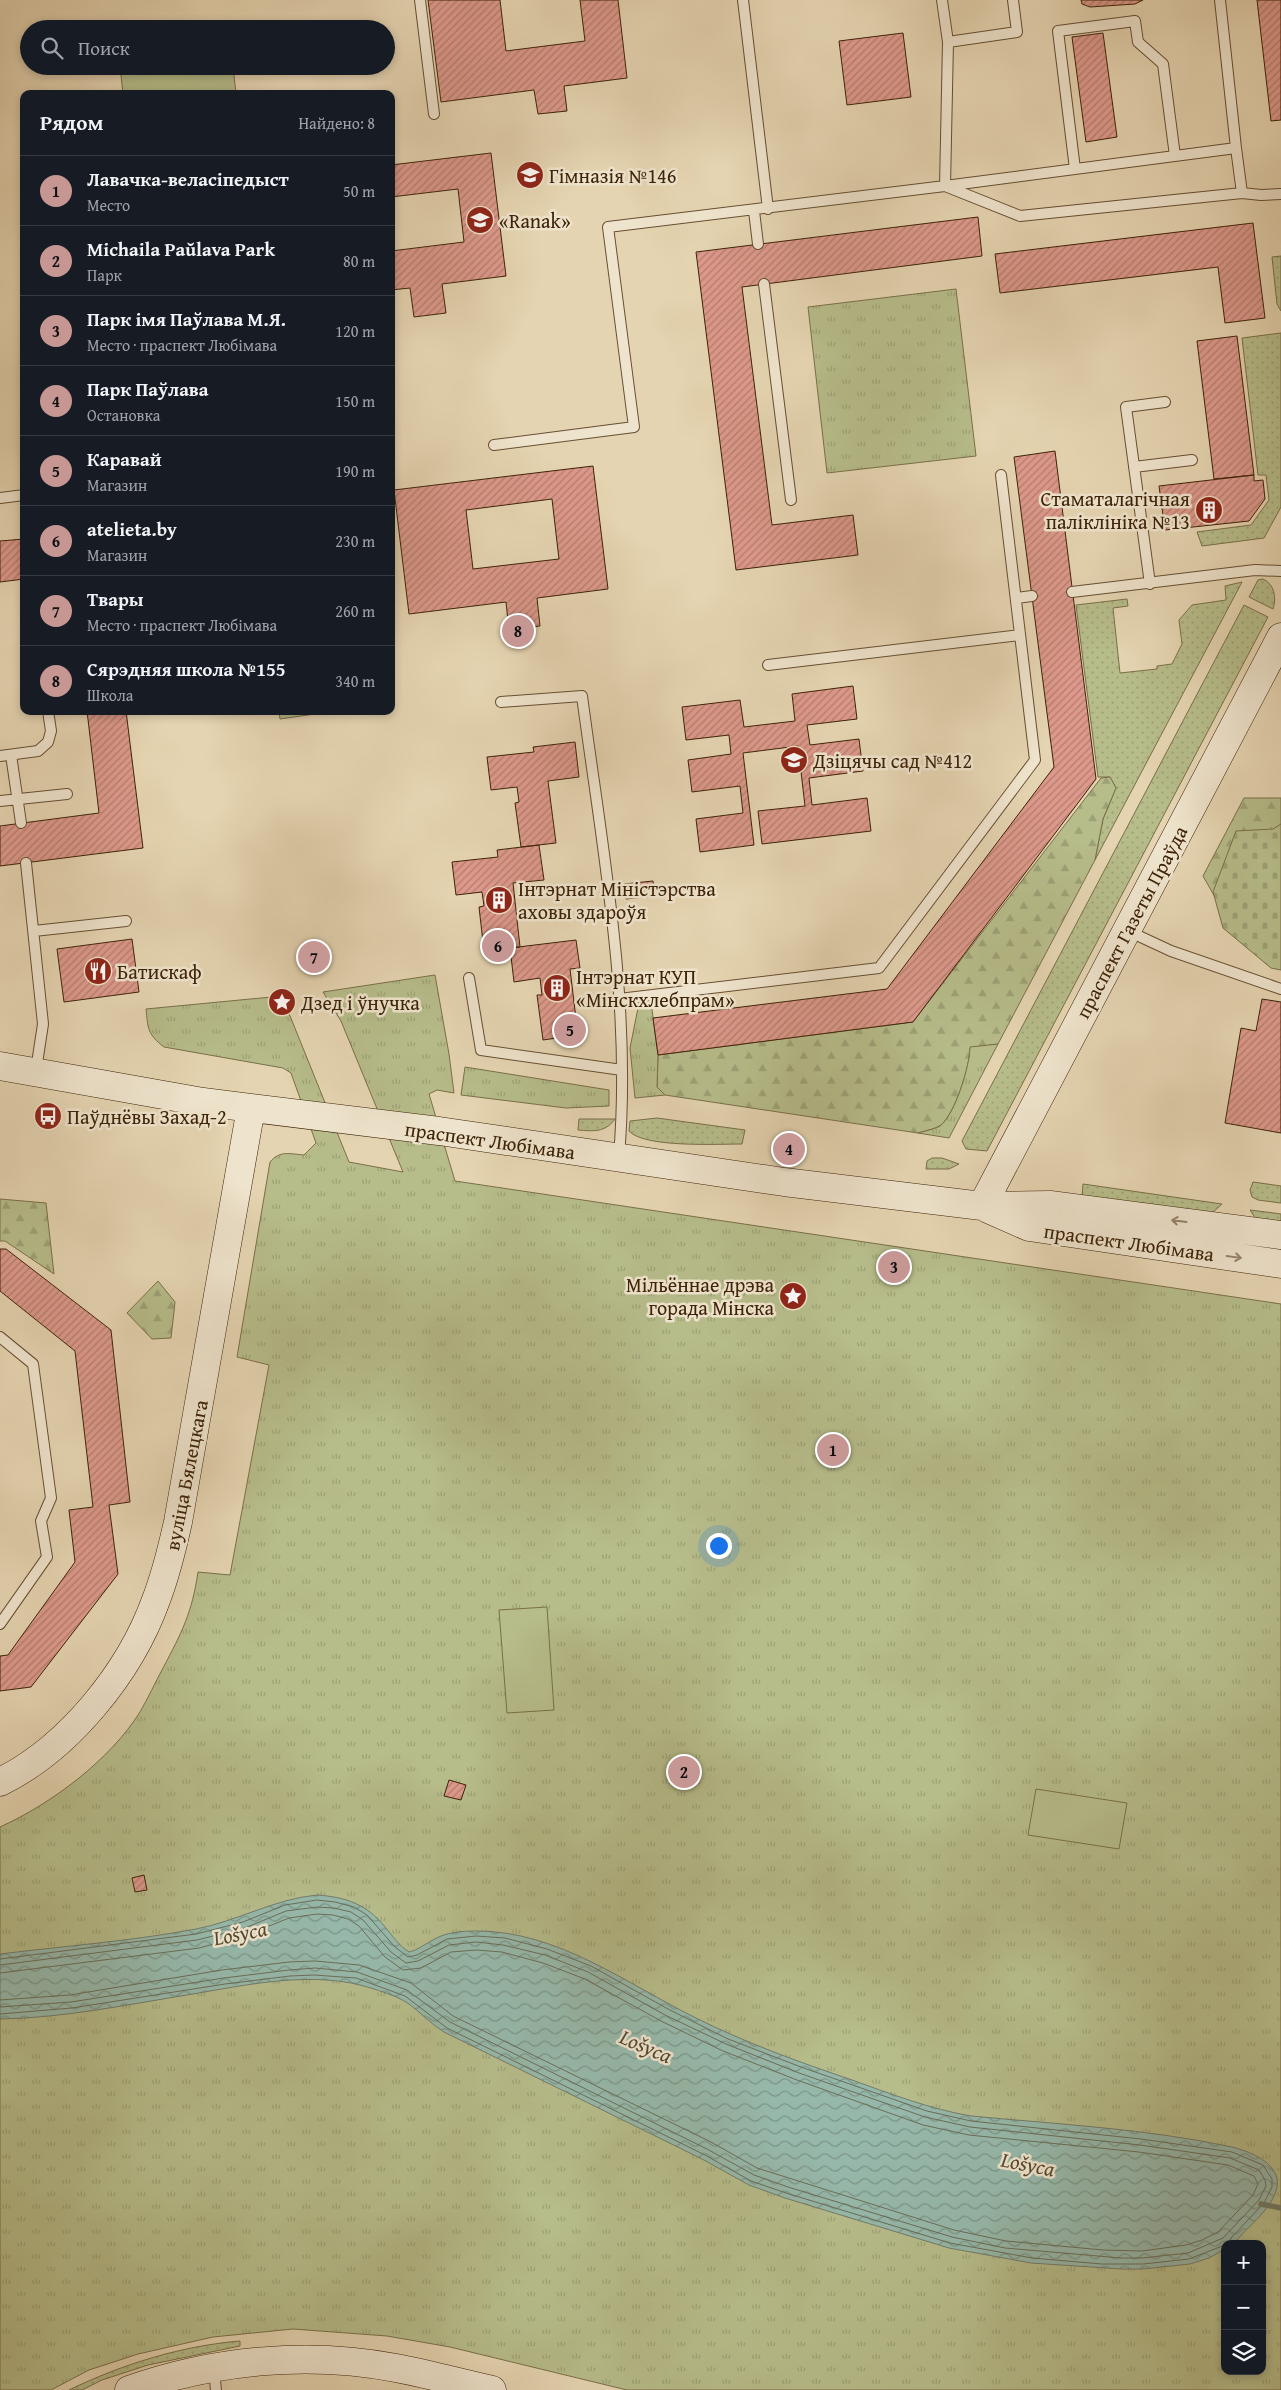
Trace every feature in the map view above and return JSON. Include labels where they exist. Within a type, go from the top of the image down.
[{"type":"main road","name":"праспект Газеты Праўда","points":[[982,1206],[1281,637]]},
{"type":"main road","name":"праспект Любімава","points":[[0,1066],[251,1108],[439,1131],[618,1158],[982,1206],[1050,1204],[1281,1235]]},
{"type":"main road","name":"вуліца Бялецкага","points":[[0,1782],[33,1763],[56,1746],[94,1705],[138,1640],[156,1602],[170,1559],[180,1513],[251,1108]]},
{"type":"main road","name":"праспект Любімава","points":[[982,1206],[1029,1227],[1281,1264]]},
{"type":"main road","points":[[129,2390],[159,2380],[215,2378],[297,2359],[395,2367],[492,2390]]},
{"type":"lane","points":[[420,0],[434,114]]},
{"type":"lane","points":[[743,0],[768,209]]},
{"type":"lane","points":[[942,0],[948,42],[945,186]]},
{"type":"lane","points":[[948,42],[1018,32],[1013,0]]},
{"type":"lane","points":[[1220,0],[1242,193]]},
{"type":"lane","points":[[1075,169],[1058,30],[1135,21],[1138,42],[1164,64],[1176,156]]},
{"type":"lane","points":[[494,445],[634,427],[608,227],[754,211],[1236,148]]},
{"type":"lane","points":[[945,186],[1020,216],[1242,193],[1262,196],[1281,194]]},
{"type":"lane","points":[[754,211],[758,244]]},
{"type":"lane","points":[[764,284],[792,500]]},
{"type":"lane","points":[[1150,584],[1126,407],[1165,402]]},
{"type":"lane","points":[[1134,468],[1192,460]]},
{"type":"lane","points":[[618,999],[879,968],[1035,760],[1001,475]]},
{"type":"lane","points":[[0,498],[20,496]]},
{"type":"lane","points":[[1072,592],[1255,570],[1281,571]]},
{"type":"lane","points":[[1016,598],[1032,596]]},
{"type":"lane","points":[[768,665],[1020,634]]},
{"type":"lane","points":[[501,702],[582,696],[614,941],[622,1070],[622,1114],[618,1158]]},
{"type":"lane","points":[[0,756],[38,750],[48,742],[50,731],[48,715]]},
{"type":"lane","points":[[11,755],[20,823]]},
{"type":"lane","points":[[0,802],[67,794]]},
{"type":"lane","points":[[26,863],[43,1024],[36,1073]]},
{"type":"lane","points":[[34,931],[126,921]]},
{"type":"lane","points":[[1127,930],[1171,951],[1281,989]]},
{"type":"lane","points":[[469,978],[481,1050],[622,1070]]},
{"type":"lane","points":[[0,1337],[33,1364],[51,1498],[41,1521],[47,1557],[0,1624]]},
{"type":"green space","points":[[121,75],[234,75],[236,90],[123,90]]},
{"type":"green space","points":[[1281,256],[1281,311],[1277,304],[1272,257]]},
{"type":"green space","points":[[956,289],[976,456],[827,473],[808,307]]},
{"type":"green space","points":[[1281,333],[1281,507],[1264,538],[1202,546],[1197,532],[1251,525],[1269,500],[1266,475],[1258,475],[1242,338]]},
{"type":"green space","points":[[1263,579],[1270,584],[1274,591],[1273,609],[1249,597],[1258,580]]},
{"type":"green space","points":[[1242,582],[1095,860],[1103,819],[1116,788],[1110,777],[1098,777],[1076,605],[1127,599],[1128,606],[1113,608],[1120,673],[1157,669],[1157,666],[1172,664],[1182,644],[1179,620],[1192,605],[1226,600],[1225,586]]},
{"type":"green space","points":[[1244,605],[1268,617],[987,1151],[966,1149],[962,1141]]},
{"type":"green space","points":[[280,715],[308,715],[280,719]]},
{"type":"green space","points":[[1110,777],[1116,788],[1103,819],[1095,860],[998,1044],[970,1048],[961,1089],[941,1125],[918,1133],[665,1095],[657,1087],[658,1055],[913,1022],[1101,778]]},
{"type":"green space","points":[[1244,798],[1281,798],[1281,964],[1232,927],[1203,876]]},
{"type":"green space","points":[[1281,824],[1281,970],[1271,968],[1223,928],[1213,892],[1236,831],[1273,829]]},
{"type":"green space","points":[[435,975],[454,1093],[437,1090],[429,1094],[455,1181],[1281,1304],[1281,2390],[627,2390],[450,2347],[387,2336],[293,2329],[213,2337],[138,2354],[89,2370],[51,2390],[0,2390],[0,1827],[59,1793],[78,1779],[113,1747],[140,1712],[176,1644],[193,1599],[198,1572],[230,1575],[269,1365],[237,1357],[270,1162],[281,1154],[304,1155],[316,1143],[291,1073],[283,1068],[164,1047],[154,1038],[149,1030],[146,1009],[282,996],[349,1162],[403,1172],[341,1021],[323,992]]},
{"type":"green space","points":[[651,1002],[658,1055],[657,1087],[665,1095],[635,1098],[630,1048],[639,1003]]},
{"type":"green space","points":[[998,1044],[949,1138],[918,1133],[940,1126],[951,1112],[961,1089],[970,1047]]},
{"type":"green space","points":[[465,1067],[609,1090],[609,1106],[566,1108],[461,1095]]},
{"type":"green space","points":[[657,1118],[745,1130],[742,1144],[665,1143],[637,1136],[629,1131],[630,1121]]},
{"type":"green space","points":[[579,1119],[615,1119],[603,1129],[589,1131],[578,1130]]},
{"type":"green space","points":[[932,1158],[942,1158],[959,1164],[949,1169],[926,1169],[927,1161]]},
{"type":"green space","points":[[1253,1182],[1281,1186],[1281,1203],[1258,1200],[1252,1197],[1250,1190]]},
{"type":"green space","points":[[1083,1184],[1222,1204],[1211,1214],[1082,1196]]},
{"type":"green space","points":[[0,1199],[46,1203],[54,1274],[5,1241],[0,1241]]},
{"type":"green space","points":[[1250,1210],[1281,1214],[1281,1225],[1258,1222]]},
{"type":"green space","points":[[158,1281],[175,1302],[171,1338],[152,1339],[127,1313]]},
{"type":"green space","points":[[547,1607],[554,1710],[507,1713],[499,1610]]},
{"type":"green space","points":[[1036,1789],[1127,1803],[1119,1849],[1028,1835]]},
{"type":"green space","points":[[240,2341],[240,2346],[148,2365],[102,2380],[82,2390],[69,2390],[131,2364],[196,2347]]},
{"type":"water","points":[[317,1895],[337,1898],[363,1907],[378,1919],[399,1944],[409,1952],[443,1935],[460,1932],[507,1933],[536,1940],[591,1962],[670,2005],[734,2036],[911,2101],[971,2116],[1135,2131],[1232,2147],[1265,2161],[1277,2178],[1277,2187],[1270,2204],[1237,2240],[1221,2240],[1221,2251],[1209,2258],[1190,2264],[1143,2269],[1121,2269],[1031,2263],[949,2248],[785,2198],[749,2185],[702,2159],[444,2032],[401,1999],[351,1983],[305,1979],[257,1983],[71,2014],[0,2019],[0,1954],[123,1940],[196,1929],[301,1897]]},
{"type":"building","points":[[428,0],[500,0],[506,51],[585,41],[580,0],[618,0],[627,78],[564,86],[567,111],[538,114],[534,90],[441,102]]},
{"type":"building","points":[[1081,0],[1143,0],[1135,4],[1090,7],[1082,4]]},
{"type":"building","points":[[1257,0],[1281,0],[1281,120],[1271,121]]},
{"type":"building","points":[[903,33],[911,97],[847,105],[839,41]]},
{"type":"building","points":[[1103,33],[1117,137],[1086,142],[1072,37]]},
{"type":"building","name":"«Ranak»","points":[[491,153],[506,276],[442,284],[446,313],[414,317],[410,288],[395,290],[395,251],[464,242],[458,189],[395,197],[395,165]]},
{"type":"building","points":[[978,217],[982,256],[742,287],[772,525],[853,515],[858,555],[736,570],[696,252]]},
{"type":"building","points":[[1253,223],[1265,318],[1225,323],[1218,267],[1000,293],[995,254]]},
{"type":"building","points":[[1237,336],[1254,475],[1214,479],[1197,341]]},
{"type":"building","points":[[1055,451],[1096,779],[913,1022],[658,1055],[653,1018],[887,989],[1054,767],[1014,457]]},
{"type":"building","points":[[593,466],[608,589],[537,598],[540,626],[509,630],[506,602],[409,614],[395,490]],"holes":[[[552,499],[559,559],[473,569],[466,510]]]},
{"type":"building","name":"Стаматалагічная паліклініка №13","points":[[1254,475],[1254,481],[1263,480],[1265,499],[1249,521],[1165,530],[1159,486]]},
{"type":"building","points":[[20,539],[20,580],[0,582],[0,541]]},
{"type":"building","points":[[853,686],[857,719],[807,725],[810,745],[859,739],[863,771],[809,778],[812,805],[867,798],[871,831],[762,844],[758,811],[805,806],[798,746],[743,753],[754,845],[700,852],[696,819],[743,813],[740,786],[692,792],[688,760],[731,754],[729,735],[686,740],[682,707],[740,700],[744,727],[795,721],[792,694]]},
{"type":"building","points":[[87,715],[126,715],[143,848],[0,866],[0,826],[99,813]]},
{"type":"building","points":[[575,742],[579,777],[548,781],[556,843],[521,847],[515,803],[519,802],[517,787],[491,790],[487,757],[534,752],[533,747]]},
{"type":"building","name":"Інтэрнат Міністэрства аховы здароўя","points":[[539,845],[544,880],[513,883],[520,947],[484,951],[479,907],[484,906],[482,892],[456,895],[452,862],[498,857],[497,850]]},
{"type":"building","points":[[653,881],[655,896],[626,899],[624,884]]},
{"type":"building","name":"Батискаф","points":[[132,939],[139,992],[64,1002],[57,949]]},
{"type":"building","name":"Інтэрнат КУП «Мінскхлебпрам»","points":[[576,940],[580,968],[570,969],[578,1035],[543,1040],[537,995],[542,995],[540,978],[514,982],[510,948]]},
{"type":"building","points":[[1262,999],[1281,1002],[1281,1133],[1225,1123],[1241,1028],[1256,1031]]},
{"type":"building","points":[[0,1249],[6,1249],[111,1330],[130,1502],[109,1505],[118,1574],[31,1687],[0,1691],[0,1656],[8,1655],[75,1562],[69,1510],[93,1507],[75,1351],[0,1291]]},
{"type":"building","points":[[449,1780],[466,1785],[461,1800],[444,1796]]},
{"type":"building","points":[[144,1875],[147,1890],[135,1892],[132,1878]]},
{"type":"waterway","name":"Lošyca","points":[[1261,2204],[1281,2208]]},
{"type":"place","name":"Гімназія №146","points":[[530,175]]},
{"type":"place","name":"«Ranak»","points":[[480,220]]},
{"type":"place","name":"Стаматалагічная паліклініка №13","points":[[1209,510]]},
{"type":"place","name":"Сярэдняя школа №155","points":[[518,631]]},
{"type":"place","name":"Дзіцячы сад №412","points":[[794,760]]},
{"type":"place","name":"Інтэрнат Міністэрства аховы здароўя","points":[[499,900]]},
{"type":"place","name":"atelieta.by","points":[[498,946]]},
{"type":"place","name":"Твары","points":[[314,957]]},
{"type":"place","name":"Батискаф","points":[[98,971]]},
{"type":"place","name":"Інтэрнат КУП «Мінскхлебпрам»","points":[[557,988]]},
{"type":"place","name":"Дзед і ўнучка","points":[[282,1002]]},
{"type":"place","name":"Каравай","points":[[570,1030]]},
{"type":"place","name":"Паўднёвы Захад-2","points":[[48,1116]]},
{"type":"place","name":"Парк Паўлава","points":[[789,1149]]},
{"type":"place","name":"Парк імя Паўлава М.Я.","points":[[894,1267]]},
{"type":"place","name":"Мільённае дрэва горада Мінска","points":[[793,1296]]},
{"type":"place","name":"Лавачка-веласіпедыст","points":[[833,1450]]},
{"type":"place","name":"Michaila Paŭlava Park","points":[[684,1772]]}]
